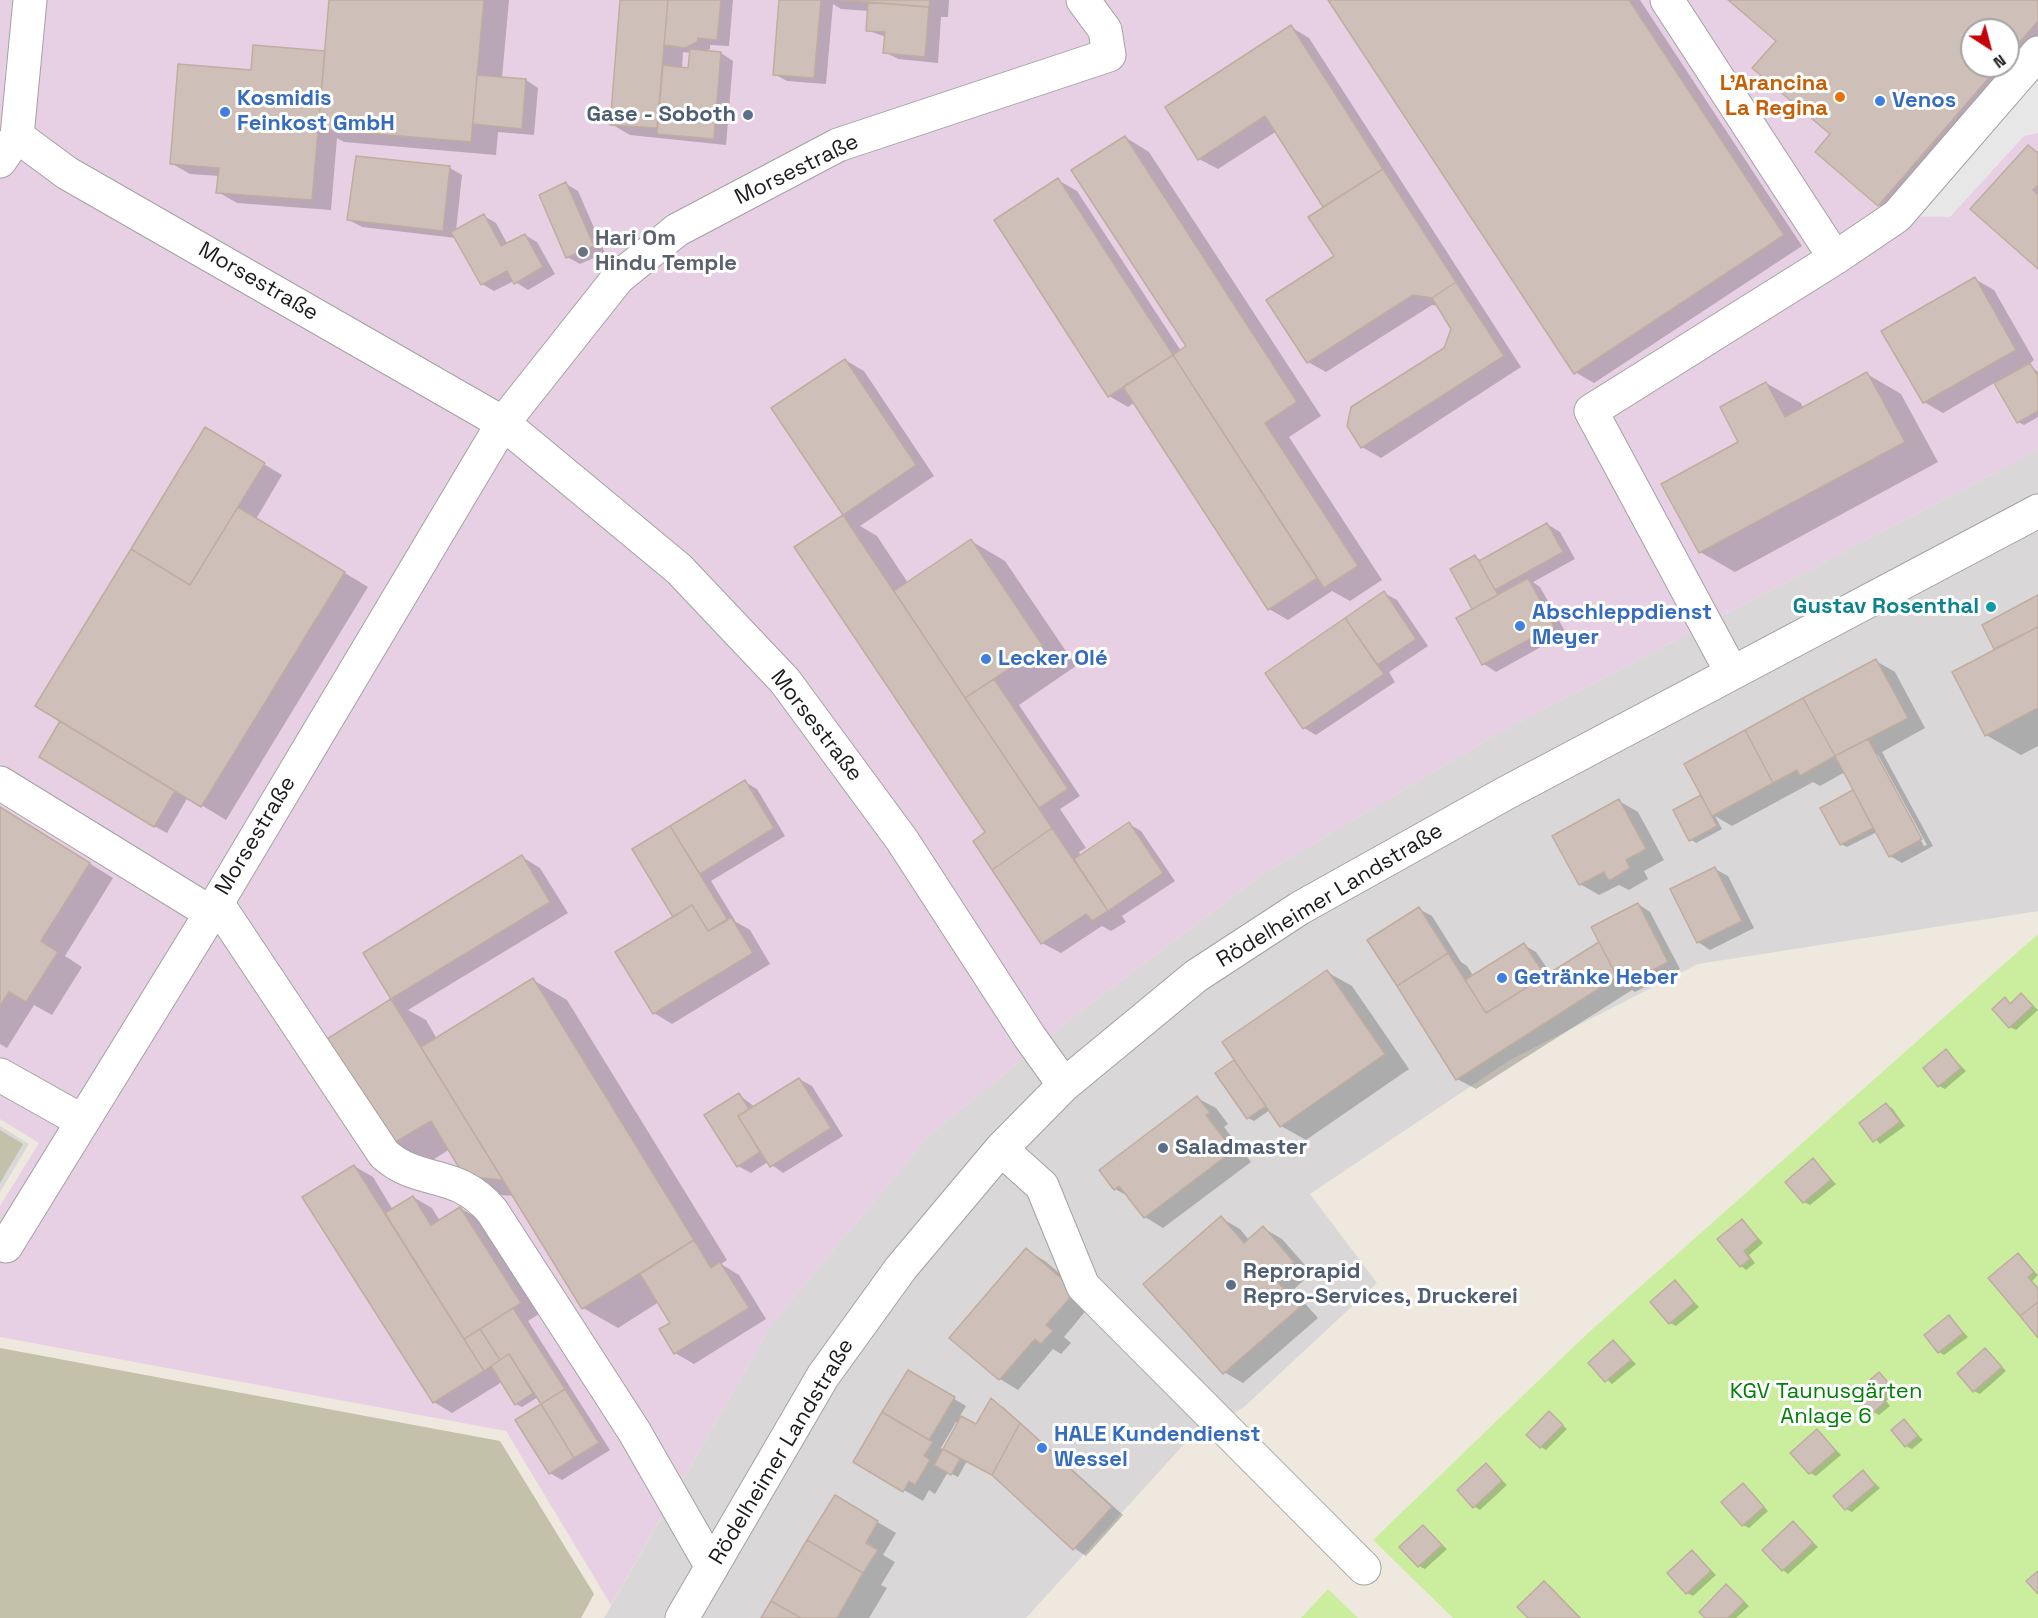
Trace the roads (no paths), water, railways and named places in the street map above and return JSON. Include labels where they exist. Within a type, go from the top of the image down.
[{"type":"street","points":[[9,148],[30,0]]},
{"type":"street","name":"Morsestraße","points":[[6,1246],[214,908],[503,423],[618,278],[677,230],[838,145],[1109,55],[1105,30],[1083,0]]},
{"type":"street","points":[[1667,0],[1835,258]]},
{"type":"street","points":[[1732,673],[1591,411],[1835,258],[1897,216],[2038,53]]},
{"type":"street","name":"Morsestraße","points":[[9,148],[67,173],[503,423],[679,570],[785,681],[902,840],[1029,1036],[1064,1085]]},
{"type":"street","name":"Rödelheimer Landstraße","points":[[681,1618],[823,1376],[901,1268],[1001,1149],[1064,1085],[1196,976],[1300,908],[1506,793],[2038,511]]},
{"type":"street","points":[[0,783],[214,908],[384,1154],[405,1169],[464,1186],[478,1195],[492,1211],[634,1431],[712,1567]]},
{"type":"street","points":[[0,1075],[82,1121]]},
{"type":"street","points":[[1001,1149],[1042,1186],[1083,1286],[1364,1568]]},
{"type":"place","name":"L'Arancina La Regina","points":[[1840,97]]},
{"type":"place","name":"Venos","points":[[1880,101]]},
{"type":"place","name":"Kosmidis Feinkost GmbH","points":[[225,112]]},
{"type":"place","name":"Gase - Soboth","points":[[748,115]]},
{"type":"place","name":"Hari Om Hindu Temple","points":[[583,252]]},
{"type":"place","name":"Gustav Rosenthal","points":[[1991,607]]},
{"type":"place","name":"Abschleppdienst Meyer","points":[[1520,626]]},
{"type":"place","name":"Lecker Olé","points":[[986,659]]},
{"type":"place","name":"Getränke Heber","points":[[1502,978]]},
{"type":"place","name":"Saladmaster","points":[[1163,1148]]},
{"type":"place","name":"Reprorapid Repro-Services, Druckerei","points":[[1231,1285]]},
{"type":"place","name":"HALE Kundendienst Wessel","points":[[1042,1448]]},
{"type":"park label","name":"KGV Taunusgärten Anlage 6","points":[[1826,1404]]}]
